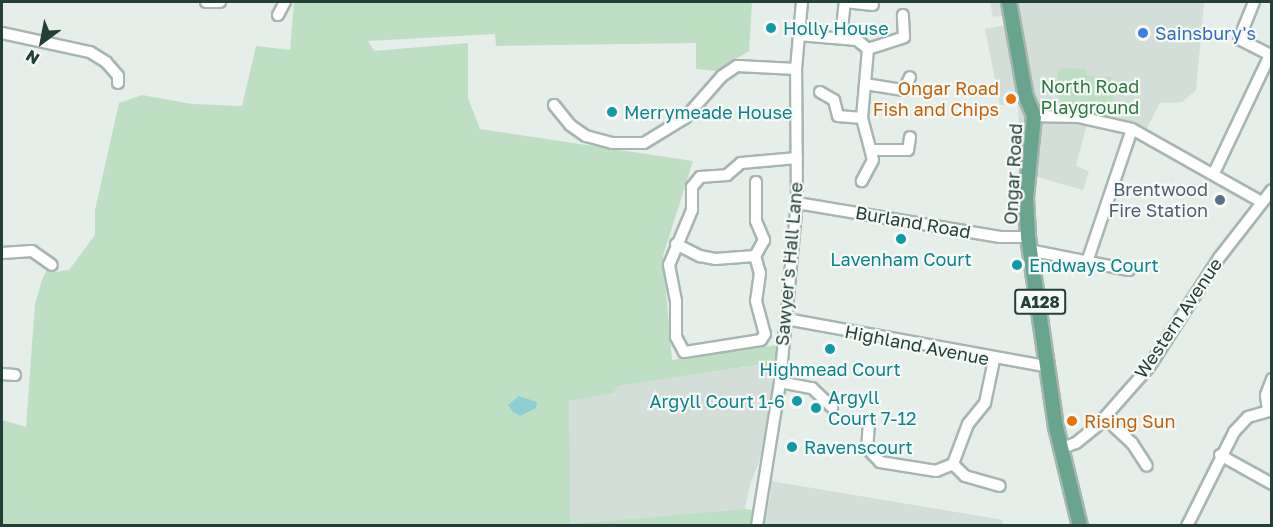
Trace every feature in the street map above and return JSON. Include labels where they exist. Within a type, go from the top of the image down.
[{"type":"main road","name":"Ongar Road","points":[[1009,2],[1026,97],[1034,116],[1026,198],[1029,244],[1060,449],[1080,525]]},
{"type":"street","points":[[206,2],[220,2]]},
{"type":"street","points":[[278,15],[285,2]]},
{"type":"street","name":"Sawyer's Hall Lane","points":[[758,525],[780,382],[797,203],[796,69],[802,2]]},
{"type":"street","points":[[841,38],[845,2],[873,5]]},
{"type":"street","points":[[1214,173],[1271,56],[1239,39],[1254,2]]},
{"type":"street","points":[[868,49],[904,37],[903,15]]},
{"type":"street","points":[[798,35],[857,40],[868,49]]},
{"type":"street","points":[[2,36],[90,52],[106,62],[118,76],[118,83]]},
{"type":"street","points":[[862,181],[872,168],[871,150],[862,118],[868,49]]},
{"type":"street","points":[[554,105],[570,125],[586,136],[612,143],[644,143],[685,118],[722,76],[737,66],[796,69]]},
{"type":"street","points":[[865,84],[904,90],[910,77]]},
{"type":"street","points":[[820,92],[834,100],[838,116],[862,118]]},
{"type":"street","points":[[1034,116],[1079,117],[1132,129],[1214,173],[1260,201]]},
{"type":"street","points":[[1087,262],[1132,129]]},
{"type":"street","points":[[871,150],[908,150],[910,137]]},
{"type":"street","points":[[756,182],[756,221],[764,240],[755,256],[760,273],[756,301],[765,334],[761,340],[684,352],[676,337],[676,301],[669,265],[692,210],[692,187],[700,177],[728,175],[741,163],[797,158]]},
{"type":"street","name":"Western Avenue","points":[[1060,449],[1080,440],[1105,418],[1154,359],[1219,258],[1260,201],[1272,190]]},
{"type":"street","name":"Burland Road","points":[[797,203],[1000,237],[1087,262],[1129,270]]},
{"type":"street","points":[[676,244],[700,256],[715,259],[755,256]]},
{"type":"street","points":[[2,253],[32,251],[41,263],[52,264]]},
{"type":"street","name":"Highland Avenue","points":[[786,319],[994,360],[1049,367]]},
{"type":"street","points":[[869,422],[867,448],[880,462],[936,471],[953,464],[968,424],[985,403],[994,360]]},
{"type":"street","points":[[2,374],[15,375]]},
{"type":"street","points":[[1187,525],[1220,454],[1241,424],[1270,410],[1266,395],[1272,379]]},
{"type":"street","points":[[780,382],[812,388],[832,407]]},
{"type":"street","points":[[1105,418],[1132,443],[1147,466]]},
{"type":"street","points":[[1220,454],[1272,484]]},
{"type":"street","points":[[953,464],[965,476],[1000,486]]},
{"type":"shaded area","points":[[990,2],[1204,2],[1196,90],[1182,102],[1160,103],[1142,138],[1087,124],[1076,165],[1089,172],[1083,190],[1020,172],[1018,104],[1000,105],[985,29],[1012,24],[1011,14],[993,17]]},
{"type":"shaded area","points":[[760,365],[776,380],[767,441],[750,485],[745,509],[560,525],[557,395]]},
{"type":"shaded area","points":[[765,480],[1003,520],[1002,526],[763,526],[771,493]]},
{"type":"green space","points":[[294,2],[752,2],[749,51],[716,71],[696,69],[696,43],[496,46],[495,34],[368,41],[374,51],[468,43],[468,98],[480,129],[693,161],[663,256],[672,360],[777,345],[776,380],[758,365],[618,386],[613,393],[569,401],[570,524],[745,509],[753,510],[751,525],[2,525],[2,420],[26,427],[35,304],[48,268],[55,272],[69,270],[95,235],[95,210],[119,103],[142,95],[192,104],[242,106],[256,46],[290,50]]},
{"type":"green space","name":"North Road Playground","points":[[1061,68],[1085,69],[1087,76],[1112,77],[1113,101],[1117,104],[1112,115],[1104,121],[1063,116],[1057,73]]},
{"type":"water","points":[[519,396],[537,402],[536,408],[520,416],[513,412],[508,405]]},
{"type":"place","name":"Holly House","points":[[771,28]]},
{"type":"place","name":"Sainsbury's","points":[[1143,33]]},
{"type":"place","name":"Ongar Road Fish and Chips","points":[[1011,99]]},
{"type":"place","name":"Merrymeade House","points":[[612,112]]},
{"type":"place","name":"Brentwood Fire Station","points":[[1220,200]]},
{"type":"place","name":"Lavenham Court","points":[[901,239]]},
{"type":"place","name":"Endways Court","points":[[1017,265]]},
{"type":"place","name":"Highmead Court","points":[[830,349]]},
{"type":"place","name":"Argyll Court 1-6","points":[[797,401]]},
{"type":"place","name":"Argyll Court 7-12","points":[[816,408]]},
{"type":"place","name":"Rising Sun","points":[[1072,421]]},
{"type":"place","name":"Ravenscourt","points":[[792,447]]}]
